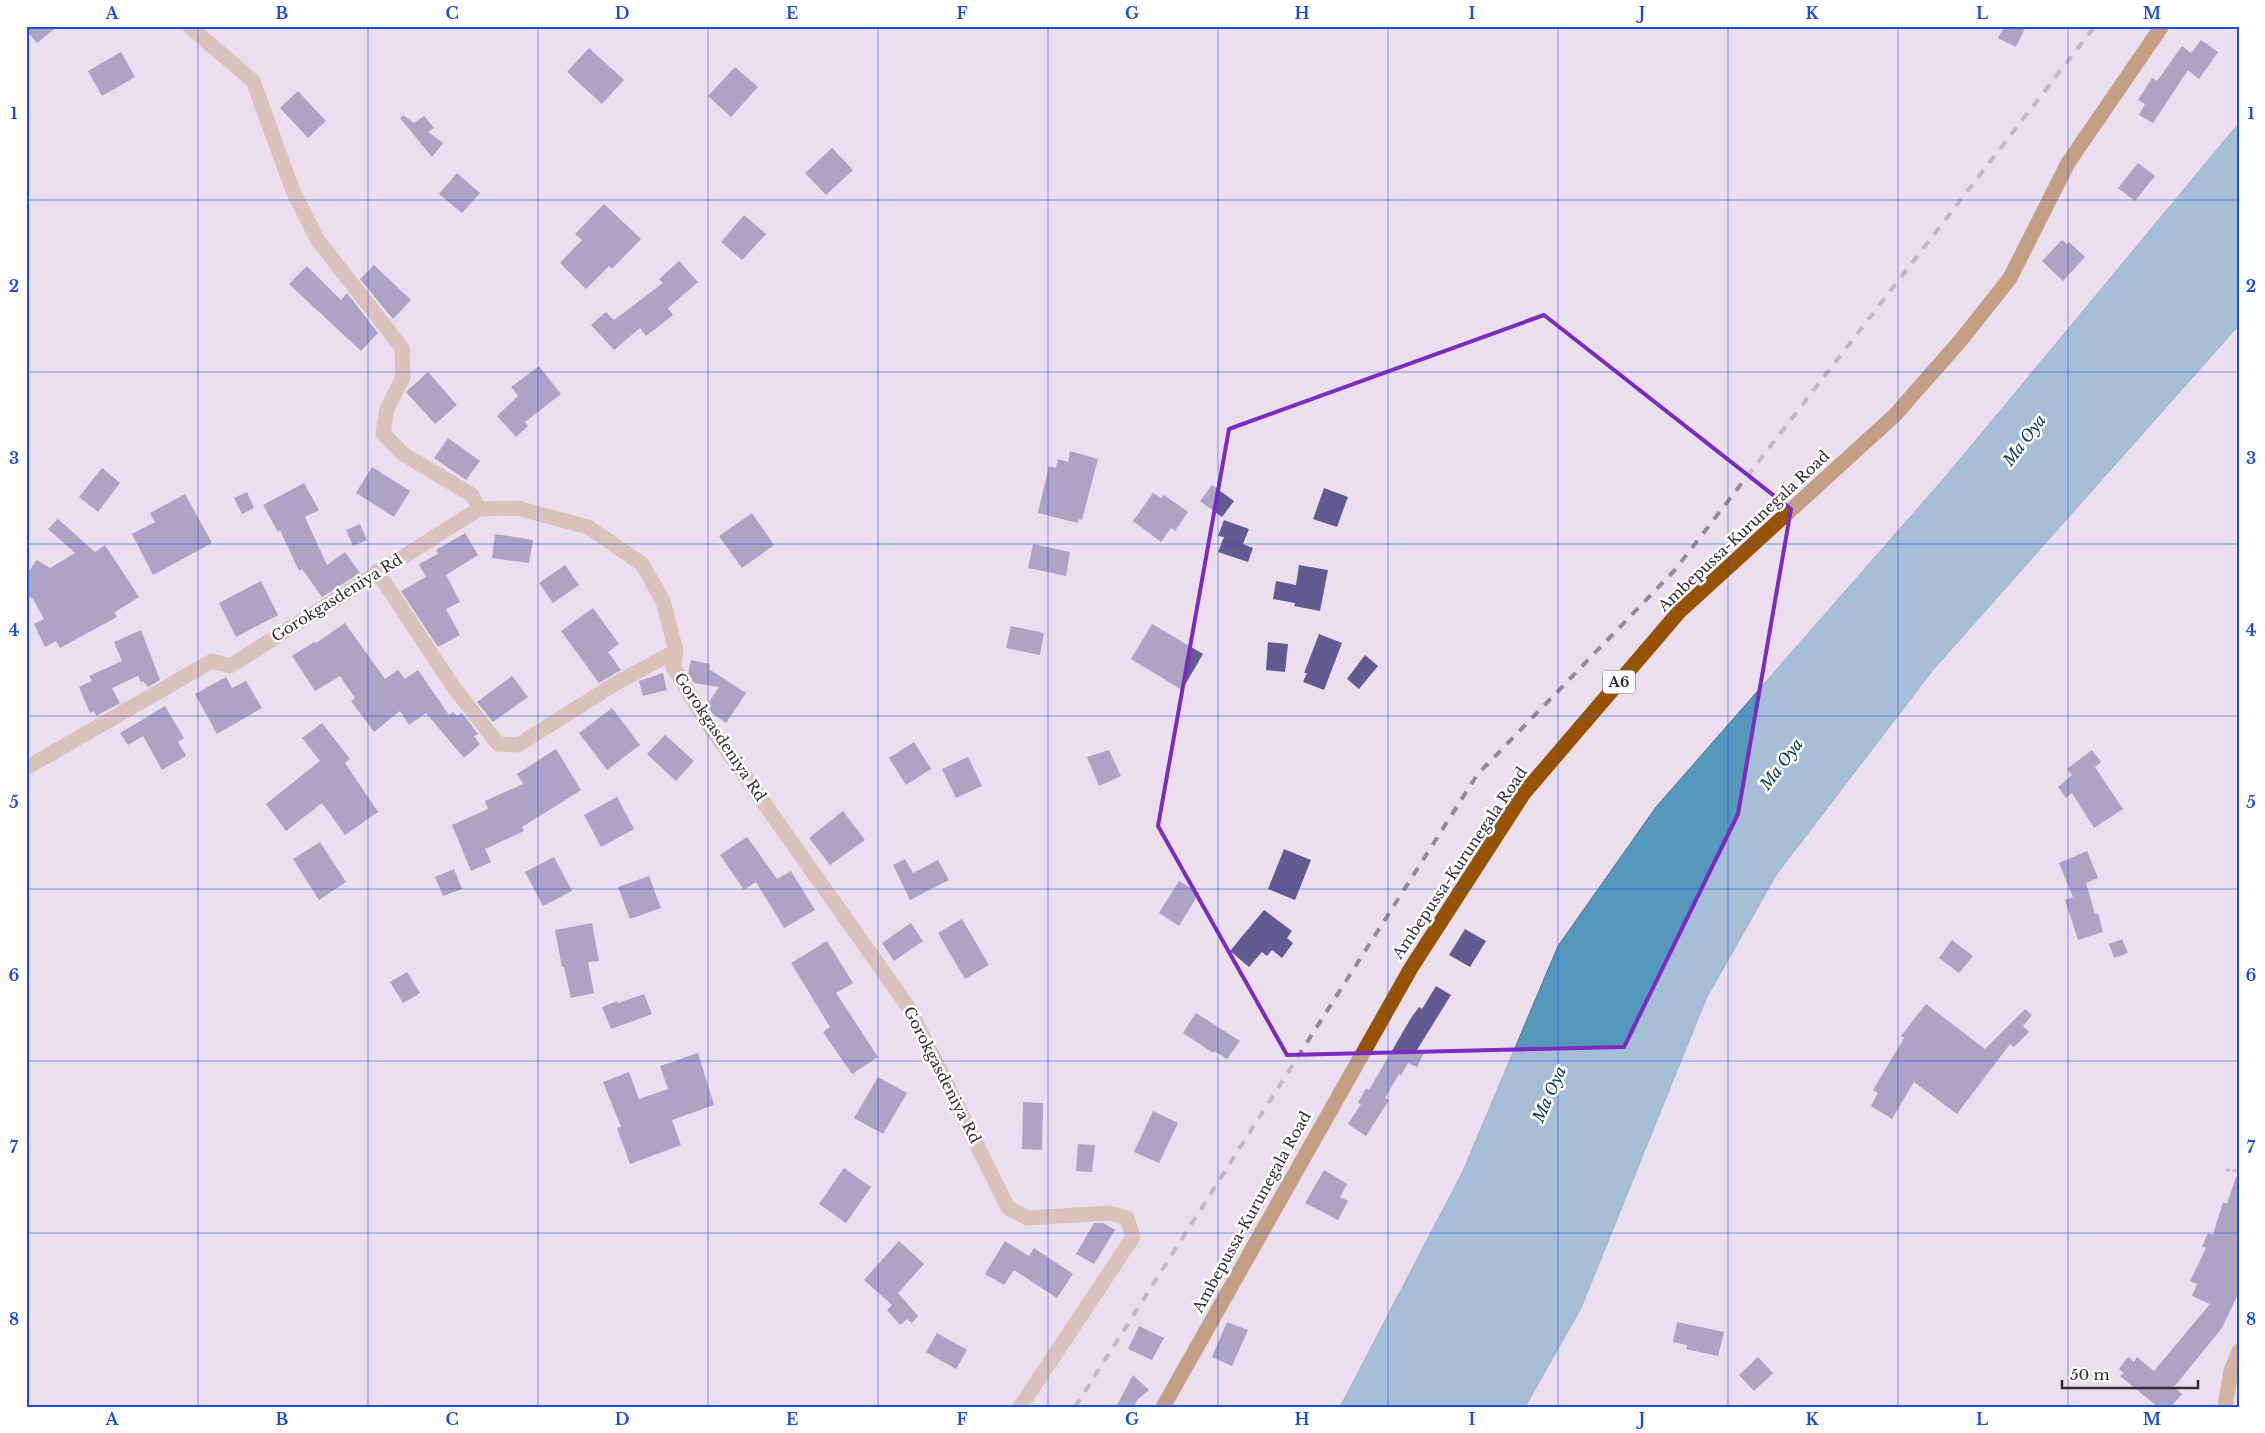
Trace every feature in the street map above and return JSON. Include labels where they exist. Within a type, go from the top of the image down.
[{"type":"highway","name":"Ambepussa-Kurunegala Road","points":[[1163,1407],[1411,968],[1524,793],[1679,612],[1895,415],[1961,340],[2010,278],[2068,163],[2162,26]]},
{"type":"street","points":[[188,26],[252,81],[293,191],[317,239],[402,348],[403,377],[387,409],[383,433],[404,454],[472,495],[479,509]]},
{"type":"street","name":"Gorokgasdeniya Rd","points":[[26,768],[212,661],[230,666],[479,509],[517,508],[588,527],[642,564],[663,601],[676,651],[673,667],[706,721],[910,1008],[1008,1208],[1028,1218],[1109,1213],[1127,1218],[1133,1237],[1020,1407]]},
{"type":"street","points":[[377,572],[452,685],[498,744],[518,745],[618,682],[676,651]]},
{"type":"street","points":[[2226,1407],[2231,1371],[2239,1351]]},
{"type":"path","points":[[2226,1170],[2239,1171]]},
{"type":"highlighted area","points":[[1544,315],[1791,509],[1738,814],[1624,1047],[1287,1055],[1158,826],[1229,429]]},
{"type":"water","name":"Ma Oya","points":[[2239,123],[2239,325],[1932,671],[1776,875],[1706,999],[1581,1308],[1525,1407],[1340,1407],[1463,1171],[1558,946],[1656,807],[1946,476]]},
{"type":"building","points":[[26,26],[58,26],[37,43],[26,30]]},
{"type":"building","points":[[2005,26],[2026,26],[2016,47],[1998,38]]},
{"type":"building","points":[[2201,40],[2218,52],[2199,79],[2188,70],[2153,123],[2139,115],[2145,104],[2138,100],[2152,78],[2157,81],[2182,46],[2191,53]]},
{"type":"building","points":[[589,48],[624,80],[602,104],[567,72]]},
{"type":"building","points":[[121,52],[135,77],[102,96],[88,71]]},
{"type":"building","points":[[735,67],[758,87],[731,117],[708,96]]},
{"type":"building","points":[[298,91],[326,121],[308,138],[280,108]]},
{"type":"building","points":[[403,115],[414,123],[424,116],[434,128],[428,132],[443,143],[432,157],[400,118]]},
{"type":"building","points":[[832,148],[853,170],[826,195],[805,173]]},
{"type":"building","points":[[2138,163],[2155,176],[2135,201],[2118,188]]},
{"type":"building","points":[[457,173],[480,193],[462,213],[439,194]]},
{"type":"building","points":[[604,204],[641,239],[612,269],[609,266],[586,289],[560,263],[582,240],[575,234]]},
{"type":"building","points":[[744,215],[766,234],[742,260],[721,242]]},
{"type":"building","points":[[2062,240],[2067,244],[2069,242],[2085,257],[2063,281],[2042,261]]},
{"type":"building","points":[[679,261],[698,282],[668,308],[673,315],[646,336],[640,328],[614,350],[591,325],[606,312],[614,320],[663,283],[659,279]]},
{"type":"building","points":[[374,265],[411,300],[393,319],[360,279]]},
{"type":"building","points":[[307,266],[341,300],[347,293],[378,333],[361,351],[289,284]]},
{"type":"building","points":[[539,366],[561,394],[525,422],[528,426],[516,437],[497,416],[518,396],[511,387]]},
{"type":"building","points":[[428,372],[457,405],[435,424],[406,392]]},
{"type":"building","points":[[448,438],[480,461],[466,480],[434,458]]},
{"type":"building","points":[[1070,451],[1098,459],[1082,520],[1079,519],[1078,523],[1038,513],[1049,466],[1056,468],[1058,459],[1068,462]]},
{"type":"building","points":[[372,467],[410,491],[394,517],[356,493]]},
{"type":"building","points":[[102,468],[120,483],[98,512],[79,497]]},
{"type":"building","points":[[304,483],[319,510],[305,517],[327,565],[345,552],[360,573],[322,597],[302,569],[299,571],[280,530],[278,532],[263,505]]},
{"type":"building","points":[[1212,485],[1234,501],[1222,517],[1200,501]]},
{"type":"building","points":[[1324,488],[1348,497],[1337,527],[1313,519]]},
{"type":"building","points":[[247,492],[254,508],[242,514],[234,498]]},
{"type":"building","points":[[1153,493],[1161,498],[1164,495],[1188,512],[1175,531],[1171,528],[1161,542],[1133,521]]},
{"type":"building","points":[[185,494],[212,543],[153,575],[132,534],[155,522],[150,513]]},
{"type":"building","points":[[752,513],[774,545],[742,568],[719,536]]},
{"type":"building","points":[[58,519],[95,552],[105,545],[139,597],[115,612],[117,617],[60,648],[56,641],[45,647],[34,624],[44,619],[33,599],[26,595],[26,575],[37,560],[50,568],[75,553],[48,529]]},
{"type":"building","points":[[1224,520],[1249,529],[1243,544],[1253,548],[1248,562],[1218,552],[1224,537],[1218,536]]},
{"type":"building","points":[[360,524],[367,540],[353,546],[346,530]]},
{"type":"building","points":[[465,533],[478,555],[446,575],[460,602],[446,609],[460,635],[438,647],[401,591],[426,577],[419,564],[438,554],[436,550]]},
{"type":"building","points":[[495,534],[533,540],[529,563],[492,558]]},
{"type":"building","points":[[1033,544],[1070,552],[1066,576],[1028,568]]},
{"type":"building","points":[[565,565],[579,585],[553,603],[539,583]]},
{"type":"building","points":[[1299,565],[1328,570],[1320,611],[1294,606],[1295,603],[1273,599],[1276,581],[1296,585]]},
{"type":"building","points":[[261,581],[278,615],[236,637],[219,603]]},
{"type":"building","points":[[593,608],[619,644],[608,652],[621,670],[599,683],[561,631]]},
{"type":"building","points":[[345,623],[385,679],[398,670],[405,679],[418,670],[449,715],[453,712],[457,716],[462,713],[478,734],[474,736],[480,744],[464,758],[426,713],[409,725],[400,711],[374,732],[351,701],[355,698],[340,676],[315,691],[292,656],[314,642],[316,643]]},
{"type":"building","points":[[1152,624],[1203,654],[1182,690],[1131,659]]},
{"type":"building","points":[[1011,626],[1044,633],[1040,655],[1006,648]]},
{"type":"building","points":[[141,630],[160,680],[148,687],[143,681],[141,682],[138,676],[112,688],[120,703],[96,716],[94,711],[90,713],[79,687],[92,681],[89,676],[122,661],[114,642]]},
{"type":"building","points":[[1319,634],[1342,643],[1324,690],[1303,682],[1307,673],[1304,673]]},
{"type":"building","points":[[1268,642],[1288,644],[1285,672],[1266,670]]},
{"type":"building","points":[[1365,655],[1378,666],[1359,689],[1347,679]]},
{"type":"building","points":[[691,660],[710,664],[709,669],[746,693],[726,723],[712,713],[707,705],[719,687],[694,683],[688,674]]},
{"type":"building","points":[[663,673],[667,690],[643,696],[639,681]]},
{"type":"building","points":[[512,676],[528,697],[493,722],[477,702]]},
{"type":"building","points":[[226,677],[232,688],[246,681],[262,708],[217,734],[195,694]]},
{"type":"building","points":[[165,706],[184,738],[178,742],[186,756],[162,770],[143,736],[128,745],[120,733]]},
{"type":"building","points":[[612,708],[640,745],[607,770],[579,733]]},
{"type":"building","points":[[322,723],[350,759],[345,763],[378,812],[345,835],[322,803],[286,831],[266,804],[320,761],[302,738]]},
{"type":"building","points":[[665,735],[694,761],[676,781],[647,754]]},
{"type":"building","points":[[914,742],[931,769],[906,785],[889,758]]},
{"type":"building","points":[[556,749],[581,790],[522,827],[524,831],[485,849],[491,862],[471,871],[452,825],[488,809],[485,801],[523,784],[517,774]]},
{"type":"building","points":[[1109,750],[1121,776],[1099,786],[1087,757]]},
{"type":"building","points":[[2092,750],[2101,762],[2095,767],[2123,809],[2094,828],[2072,793],[2066,798],[2058,787],[2072,775],[2067,769]]},
{"type":"building","points":[[968,757],[982,786],[956,798],[942,769]]},
{"type":"building","points":[[617,797],[634,829],[601,847],[584,815]]},
{"type":"building","points":[[843,811],[865,840],[830,865],[809,838]]},
{"type":"building","points":[[747,837],[777,879],[791,871],[815,910],[784,928],[756,882],[744,890],[720,855]]},
{"type":"building","points":[[320,842],[346,882],[319,900],[293,859]]},
{"type":"building","points":[[1284,849],[1311,860],[1295,900],[1268,889]]},
{"type":"building","points":[[2087,851],[2098,878],[2086,883],[2095,914],[2098,913],[2103,932],[2078,940],[2065,900],[2073,897],[2059,863]]},
{"type":"building","points":[[554,857],[572,891],[543,906],[525,872]]},
{"type":"building","points":[[905,859],[913,873],[938,860],[949,880],[910,900],[893,865]]},
{"type":"building","points":[[454,869],[462,889],[443,896],[435,877]]},
{"type":"building","points":[[649,876],[661,908],[630,919],[618,887]]},
{"type":"building","points":[[1179,881],[1199,893],[1179,926],[1159,913]]},
{"type":"building","points":[[1264,910],[1292,931],[1287,938],[1293,943],[1282,958],[1272,950],[1267,956],[1262,952],[1249,967],[1230,951]]},
{"type":"building","points":[[962,919],[989,965],[965,979],[938,933]]},
{"type":"building","points":[[592,923],[599,961],[588,962],[594,993],[571,998],[564,967],[562,967],[555,930]]},
{"type":"building","points":[[911,923],[923,941],[894,961],[882,943]]},
{"type":"building","points":[[1465,929],[1486,941],[1470,967],[1449,955]]},
{"type":"building","points":[[2122,939],[2128,953],[2114,958],[2109,944]]},
{"type":"building","points":[[1952,940],[1973,956],[1959,973],[1939,958]]},
{"type":"building","points":[[827,941],[853,983],[836,993],[878,1057],[852,1074],[823,1032],[830,1027],[791,963]]},
{"type":"building","points":[[407,972],[420,993],[403,1003],[390,982]]},
{"type":"building","points":[[1436,986],[1451,995],[1417,1050],[1424,1053],[1417,1067],[1408,1063],[1401,1075],[1399,1074],[1385,1098],[1389,1100],[1366,1136],[1348,1124],[1361,1104],[1358,1103],[1366,1088],[1369,1090],[1411,1018],[1419,1007],[1422,1009]]},
{"type":"building","points":[[644,994],[652,1014],[611,1029],[602,1007]]},
{"type":"building","points":[[1926,1004],[1985,1049],[2025,1009],[2032,1015],[2023,1026],[2029,1032],[2014,1047],[2010,1044],[1957,1114],[1914,1082],[1892,1119],[1871,1106],[1878,1093],[1873,1090],[1904,1038],[1901,1036]]},
{"type":"building","points":[[1196,1013],[1240,1041],[1227,1059],[1214,1051],[1213,1053],[1183,1033]]},
{"type":"building","points":[[698,1053],[714,1105],[672,1120],[681,1145],[630,1164],[617,1128],[621,1127],[603,1082],[629,1072],[639,1099],[668,1089],[660,1066]]},
{"type":"building","points":[[878,1077],[907,1093],[883,1134],[854,1118]]},
{"type":"building","points":[[1023,1102],[1043,1103],[1042,1150],[1022,1149]]},
{"type":"building","points":[[1153,1111],[1178,1123],[1159,1163],[1134,1152]]},
{"type":"building","points":[[1078,1144],[1095,1145],[1092,1172],[1076,1171]]},
{"type":"building","points":[[844,1168],[871,1187],[846,1223],[819,1204]]},
{"type":"building","points":[[1324,1170],[1347,1184],[1340,1197],[1348,1201],[1338,1220],[1305,1203]]},
{"type":"building","points":[[2236,1177],[2239,1177],[2239,1292],[2222,1328],[2174,1387],[2182,1394],[2171,1407],[2158,1407],[2120,1376],[2124,1373],[2119,1369],[2128,1357],[2134,1362],[2137,1357],[2154,1371],[2210,1304],[2192,1296],[2197,1284],[2190,1281],[2206,1248],[2202,1246],[2208,1233],[2213,1235],[2223,1202],[2227,1204]]},
{"type":"building","points":[[1094,1223],[1103,1223],[1115,1230],[1094,1264],[1076,1254]]},
{"type":"building","points":[[899,1241],[924,1264],[898,1293],[918,1316],[912,1323],[907,1319],[900,1325],[887,1310],[892,1305],[864,1280]]},
{"type":"building","points":[[1005,1241],[1029,1256],[1034,1248],[1073,1274],[1057,1298],[1014,1270],[1004,1285],[985,1274]]},
{"type":"building","points":[[1227,1322],[1248,1330],[1232,1366],[1212,1357]]},
{"type":"building","points":[[1677,1322],[1724,1332],[1718,1356],[1686,1349],[1687,1345],[1673,1342]]},
{"type":"building","points":[[1139,1326],[1164,1338],[1152,1360],[1128,1349]]},
{"type":"building","points":[[937,1333],[967,1350],[956,1369],[926,1352]]},
{"type":"building","points":[[1758,1357],[1773,1373],[1754,1391],[1739,1375]]},
{"type":"building","points":[[1133,1375],[1149,1390],[1137,1400],[1134,1407],[1116,1407]]},
{"type":"railway","points":[[1075,1407],[1477,775],[1674,571],[2095,26]]}]
